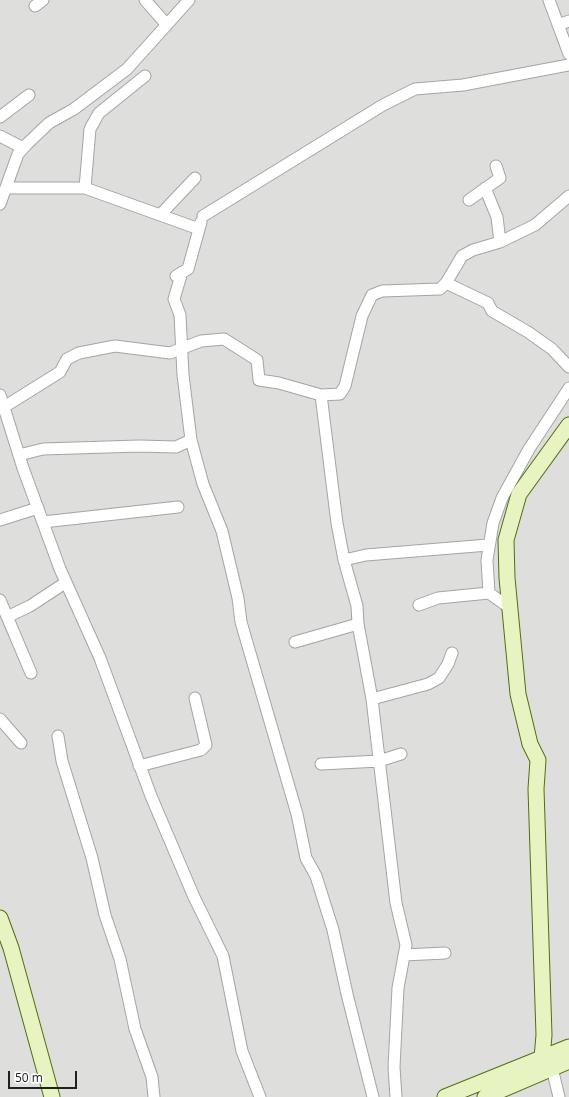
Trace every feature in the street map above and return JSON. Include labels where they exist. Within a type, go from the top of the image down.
[{"type":"street","points":[[145,0],[167,25]]},
{"type":"street","points":[[0,204],[18,154],[23,148],[50,123],[74,109],[127,69],[189,0]]},
{"type":"street","points":[[549,0],[564,23],[569,54]]},
{"type":"street","points":[[372,1097],[333,930],[316,876],[306,858],[297,814],[241,622],[238,598],[222,531],[203,484],[191,440],[183,375],[180,315],[174,299],[179,274],[188,269],[203,212],[383,105],[415,89],[463,85],[569,65]]},
{"type":"street","points":[[85,188],[90,129],[99,113],[145,76]]},
{"type":"street","points":[[0,117],[29,95]]},
{"type":"street","points":[[0,136],[23,148]]},
{"type":"street","points":[[469,200],[500,178],[496,166]]},
{"type":"street","points":[[160,215],[196,178]]},
{"type":"street","points":[[6,188],[85,188],[199,229]]},
{"type":"street","points":[[485,188],[497,217],[500,242]]},
{"type":"street","points":[[4,407],[60,372],[67,358],[78,353],[116,346],[144,348],[170,353],[181,347],[201,341],[224,339],[257,360],[259,380],[279,383],[321,394],[340,394],[345,386],[362,316],[372,295],[382,291],[440,288],[446,283],[462,256],[473,250],[500,242],[535,225],[569,196]]},
{"type":"street","points":[[446,283],[488,303],[492,311],[528,332],[552,349],[569,367]]},
{"type":"street","points":[[489,593],[487,560],[488,545],[493,523],[502,498],[529,449],[569,388]]},
{"type":"street","points":[[0,394],[4,407],[4,420],[19,455],[65,582],[100,658],[139,766],[194,897],[223,956],[242,1051],[260,1097]]},
{"type":"street","points":[[321,394],[337,523],[344,560],[357,606],[358,624],[372,699],[395,895],[406,944],[398,988],[394,1067],[396,1097]]},
{"type":"street","points":[[559,1097],[547,1063],[544,1034],[536,788],[538,760],[530,744],[518,694],[510,608],[506,540],[519,494],[569,425]]},
{"type":"street","points":[[19,455],[43,449],[139,446],[176,447],[191,440]]},
{"type":"street","points":[[43,522],[178,507]]},
{"type":"street","points":[[0,520],[38,508]]},
{"type":"street","points":[[344,560],[366,555],[488,545]]},
{"type":"street","points":[[7,617],[30,606],[65,582]]},
{"type":"street","points":[[419,605],[438,598],[489,593],[510,608]]},
{"type":"street","points":[[0,600],[31,673]]},
{"type":"street","points":[[295,642],[358,624]]},
{"type":"street","points":[[372,699],[428,684],[439,678],[448,664],[452,653]]},
{"type":"street","points":[[139,766],[201,750],[206,745],[195,698]]},
{"type":"street","points":[[0,719],[21,743]]},
{"type":"street","points":[[58,736],[62,761],[92,858],[105,915],[120,960],[135,1029],[152,1077],[154,1097]]},
{"type":"street","points":[[321,764],[379,761],[401,754]]},
{"type":"street","points":[[0,918],[11,948],[52,1097]]},
{"type":"street","points":[[404,955],[444,953]]},
{"type":"street","points":[[485,1097],[502,1094],[569,1046]]},
{"type":"street","points":[[445,1097],[547,1063],[569,1061]]},
{"type":"shaded area","points":[[0,0],[569,0],[569,1097],[0,1097]]}]
